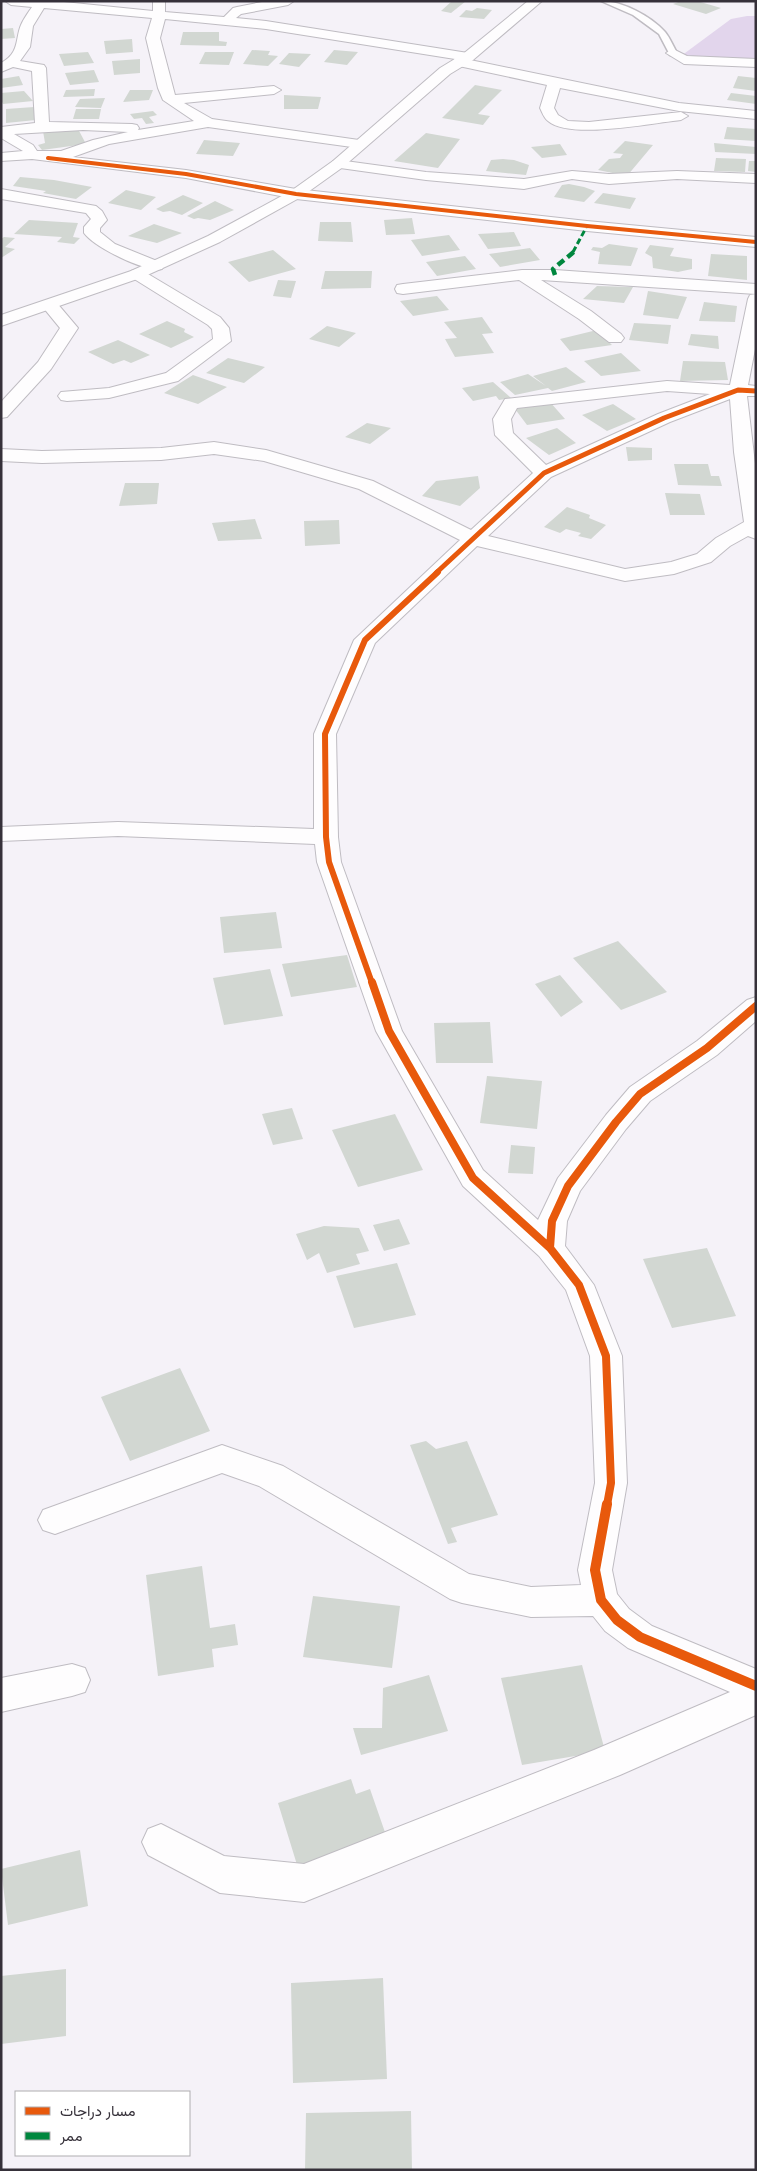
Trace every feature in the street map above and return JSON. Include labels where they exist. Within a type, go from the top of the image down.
[{"type":"street","points":[[11,1],[39,5],[159,8],[226,21],[266,25],[461,58],[555,83],[679,108],[756,115]]},
{"type":"street","points":[[226,21],[237,10],[288,1]]},
{"type":"street","points":[[461,58],[521,1]]},
{"type":"street","points":[[1,321],[50,306],[138,274],[214,239],[296,194],[338,164],[444,71],[536,1]]},
{"type":"street","points":[[6,66],[23,47],[26,38],[26,26],[39,5]]},
{"type":"street","points":[[159,8],[153,38],[165,88],[170,100],[208,123]]},
{"type":"street","points":[[673,53],[684,60],[756,63]]},
{"type":"street","points":[[6,66],[38,68],[42,125]]},
{"type":"street","points":[[555,83],[547,108],[552,118],[565,125],[589,126],[725,112]]},
{"type":"street","points":[[170,100],[274,90]]},
{"type":"street","points":[[48,158],[71,154],[107,140],[208,123],[359,144]]},
{"type":"street","points":[[1,131],[42,125],[91,124],[156,131]]},
{"type":"street","points":[[1,131],[28,148],[32,155]]},
{"type":"street","points":[[1,157],[32,155],[186,174],[296,194],[577,225],[756,242]]},
{"type":"street","points":[[338,164],[434,177],[524,184],[572,175],[609,179],[677,175],[756,179]]},
{"type":"street","points":[[311,184],[756,233]]},
{"type":"street","points":[[1,194],[91,209],[97,214],[99,220],[92,227],[92,233],[109,247],[156,266]]},
{"type":"street","points":[[67,396],[109,393],[172,376],[222,341],[220,328],[214,321],[138,274]]},
{"type":"street","points":[[403,289],[522,275],[555,274],[756,289]]},
{"type":"street","points":[[522,275],[585,315],[615,338]]},
{"type":"street","points":[[1,455],[42,457],[161,454],[214,448],[266,456],[366,485],[473,540],[625,575],[674,568],[704,558],[723,542],[755,529],[743,452],[756,299]]},
{"type":"street","points":[[1,413],[45,365],[69,328],[50,306]]},
{"type":"street","points":[[544,472],[504,435],[502,419],[511,403],[667,386],[747,390]]},
{"type":"street","points":[[747,390],[664,418],[544,472],[365,640],[325,734],[326,838],[329,862],[389,1031],[473,1178],[550,1248],[579,1285],[606,1356],[611,1484],[595,1570],[601,1600],[617,1620],[640,1637],[756,1686]]},
{"type":"street","points":[[1,834],[118,828],[326,838]]},
{"type":"street","points":[[550,1248],[552,1221],[568,1186],[616,1122],[640,1094],[707,1048],[756,1006]]},
{"type":"street","points":[[55,1520],[222,1458],[271,1476],[462,1588],[531,1602],[601,1600]]},
{"type":"street","points":[[1,1695],[72,1680]]},
{"type":"street","points":[[161,1842],[220,1874],[304,1882],[607,1763],[756,1698]]},
{"type":"lane","points":[[605,1],[636,13],[662,32],[673,53]]},
{"type":"shaded area","points":[[756,16],[756,61],[681,56],[731,19]]},
{"type":"building","points":[[452,1],[466,1],[451,13],[441,11]]},
{"type":"building","points":[[681,1],[697,1],[721,8],[706,14],[673,4]]},
{"type":"building","points":[[477,8],[492,10],[484,19],[459,17],[466,10],[472,11]]},
{"type":"building","points":[[13,28],[15,38],[1,39],[1,29]]},
{"type":"building","points":[[183,32],[219,32],[219,41],[227,42],[226,46],[180,45]]},
{"type":"building","points":[[132,39],[133,52],[106,54],[104,41]]},
{"type":"building","points":[[252,50],[270,51],[268,55],[278,56],[268,66],[243,64]]},
{"type":"building","points":[[334,50],[358,52],[347,65],[324,62]]},
{"type":"building","points":[[88,52],[94,63],[64,66],[59,54]]},
{"type":"building","points":[[205,52],[234,52],[229,65],[199,64]]},
{"type":"building","points":[[289,53],[311,54],[299,67],[279,64]]},
{"type":"building","points":[[140,59],[140,73],[114,75],[112,61]]},
{"type":"building","points":[[94,70],[99,82],[70,85],[65,73]]},
{"type":"building","points":[[19,76],[23,85],[1,88],[1,79]]},
{"type":"building","points":[[738,76],[756,78],[756,91],[733,88]]},
{"type":"building","points":[[475,85],[502,90],[478,114],[490,116],[483,125],[442,118]]},
{"type":"building","points":[[95,89],[94,96],[63,97],[66,90]]},
{"type":"building","points":[[130,90],[153,90],[149,100],[123,102]]},
{"type":"building","points":[[24,91],[33,101],[3,104],[1,100],[1,93]]},
{"type":"building","points":[[731,93],[756,96],[756,104],[727,100]]},
{"type":"building","points":[[284,95],[321,97],[318,109],[284,109]]},
{"type":"building","points":[[105,98],[101,108],[75,107],[80,99]]},
{"type":"building","points":[[34,107],[36,120],[6,123],[6,109]]},
{"type":"building","points":[[76,109],[101,109],[99,119],[73,119]]},
{"type":"building","points":[[153,111],[157,115],[149,117],[154,123],[146,124],[142,118],[134,119],[130,114]]},
{"type":"building","points":[[77,127],[86,144],[42,150],[38,145],[45,143],[43,131]]},
{"type":"building","points":[[727,127],[756,129],[756,141],[724,139]]},
{"type":"building","points":[[426,133],[460,139],[438,168],[394,161]]},
{"type":"building","points":[[204,140],[240,143],[233,156],[196,154]]},
{"type":"building","points":[[625,141],[653,145],[627,176],[598,170],[609,159],[620,158],[623,154],[613,153]]},
{"type":"building","points":[[714,143],[756,147],[756,154],[715,152]]},
{"type":"building","points":[[560,144],[567,155],[542,158],[531,147]]},
{"type":"building","points":[[716,158],[746,159],[745,172],[714,171]]},
{"type":"building","points":[[503,159],[529,165],[526,175],[486,171],[491,160]]},
{"type":"building","points":[[749,161],[756,161],[756,172],[748,171]]},
{"type":"building","points":[[20,177],[54,180],[92,187],[76,199],[43,193],[46,191],[13,186]]},
{"type":"building","points":[[569,184],[595,191],[584,202],[554,197],[562,185]]},
{"type":"building","points":[[126,190],[156,197],[141,210],[108,203]]},
{"type":"building","points":[[603,193],[636,198],[630,209],[594,203]]},
{"type":"building","points":[[183,195],[203,203],[182,215],[156,209]]},
{"type":"building","points":[[215,201],[234,210],[210,220],[194,219],[187,216]]},
{"type":"building","points":[[412,218],[415,234],[386,235],[384,220]]},
{"type":"building","points":[[29,220],[78,223],[73,237],[80,238],[74,244],[57,242],[62,237],[14,234]]},
{"type":"building","points":[[320,222],[351,222],[353,242],[318,241]]},
{"type":"building","points":[[154,224],[182,233],[157,243],[128,236]]},
{"type":"building","points":[[514,232],[521,246],[488,249],[478,234]]},
{"type":"building","points":[[449,235],[460,250],[422,256],[411,240]]},
{"type":"building","points":[[4,237],[15,238],[5,247],[15,249],[1,258],[1,239]]},
{"type":"building","points":[[609,244],[638,248],[631,266],[598,264],[600,252],[591,250],[593,247],[602,248]]},
{"type":"building","points":[[650,245],[674,248],[670,256],[692,259],[692,269],[678,272],[653,268],[652,257],[645,253]]},
{"type":"building","points":[[530,248],[540,260],[500,267],[489,254]]},
{"type":"building","points":[[273,250],[296,269],[249,282],[228,262]]},
{"type":"building","points":[[711,254],[747,256],[747,280],[708,276]]},
{"type":"building","points":[[465,256],[476,269],[437,276],[426,262]]},
{"type":"building","points":[[325,271],[372,271],[371,288],[321,289]]},
{"type":"building","points":[[278,280],[296,281],[291,298],[273,296]]},
{"type":"building","points":[[597,286],[633,287],[624,303],[583,299]]},
{"type":"building","points":[[648,291],[687,297],[678,319],[643,315]]},
{"type":"building","points":[[437,296],[449,310],[413,316],[400,301]]},
{"type":"building","points":[[704,302],[737,306],[735,322],[699,321]]},
{"type":"building","points":[[482,317],[493,333],[482,334],[494,353],[455,357],[445,339],[457,338],[444,322]]},
{"type":"building","points":[[167,321],[185,329],[184,332],[194,337],[171,348],[139,334]]},
{"type":"building","points":[[634,323],[671,325],[668,344],[629,340]]},
{"type":"building","points":[[327,326],[356,333],[339,347],[309,339]]},
{"type":"building","points":[[597,330],[612,345],[570,351],[560,339]]},
{"type":"building","points":[[691,334],[718,336],[719,349],[688,345]]},
{"type":"building","points":[[118,340],[150,355],[131,363],[124,360],[113,364],[88,352]]},
{"type":"building","points":[[621,353],[641,371],[601,376],[584,361]]},
{"type":"building","points":[[228,358],[265,367],[244,383],[206,373]]},
{"type":"building","points":[[683,361],[725,362],[728,380],[680,381]]},
{"type":"building","points":[[566,367],[586,382],[552,391],[548,388],[515,395],[500,382],[528,374],[546,386],[533,376]]},
{"type":"building","points":[[193,375],[227,387],[198,404],[164,393]]},
{"type":"building","points":[[493,382],[511,398],[499,400],[496,396],[473,401],[462,388]]},
{"type":"building","points":[[550,402],[565,419],[527,425],[515,409]]},
{"type":"building","points":[[613,404],[636,419],[607,431],[582,415]]},
{"type":"building","points":[[367,423],[391,428],[370,444],[345,437]]},
{"type":"building","points":[[557,428],[576,443],[549,455],[526,438]]},
{"type":"building","points":[[626,447],[652,448],[652,460],[628,461]]},
{"type":"building","points":[[674,464],[708,464],[711,476],[719,476],[722,486],[678,485]]},
{"type":"building","points":[[478,476],[480,488],[460,506],[422,496],[436,481]]},
{"type":"building","points":[[125,483],[159,483],[157,504],[119,506]]},
{"type":"building","points":[[665,493],[700,494],[705,515],[670,515]]},
{"type":"building","points":[[567,507],[590,515],[589,518],[606,525],[591,539],[578,536],[581,533],[566,529],[560,533],[544,527]]},
{"type":"building","points":[[255,519],[262,539],[218,541],[212,523]]},
{"type":"building","points":[[339,520],[340,544],[305,546],[304,521]]},
{"type":"building","points":[[276,912],[282,948],[224,953],[220,917]]},
{"type":"building","points":[[618,941],[667,992],[621,1010],[573,958]]},
{"type":"building","points":[[347,955],[357,987],[291,997],[282,964]]},
{"type":"building","points":[[270,969],[283,1016],[224,1025],[213,978]]},
{"type":"building","points":[[560,975],[583,1002],[561,1017],[535,984]]},
{"type":"building","points":[[490,1022],[493,1063],[436,1063],[434,1023]]},
{"type":"building","points":[[487,1076],[542,1081],[537,1129],[480,1123]]},
{"type":"building","points":[[292,1108],[303,1139],[273,1145],[262,1114]]},
{"type":"building","points":[[395,1114],[423,1170],[358,1187],[332,1130]]},
{"type":"building","points":[[511,1145],[535,1147],[533,1174],[508,1173]]},
{"type":"building","points":[[399,1219],[410,1244],[384,1251],[373,1225]]},
{"type":"building","points":[[324,1226],[359,1228],[369,1251],[356,1254],[360,1264],[327,1273],[319,1253],[307,1260],[296,1234]]},
{"type":"building","points":[[707,1248],[736,1316],[672,1328],[643,1259]]},
{"type":"building","points":[[397,1263],[416,1315],[354,1328],[336,1276]]},
{"type":"building","points":[[180,1368],[210,1431],[130,1461],[101,1397]]},
{"type":"building","points":[[426,1441],[436,1449],[467,1441],[498,1515],[451,1528],[457,1542],[448,1544],[410,1445]]},
{"type":"building","points":[[202,1566],[210,1628],[235,1624],[238,1645],[212,1649],[214,1667],[158,1676],[146,1575]]},
{"type":"building","points":[[313,1596],[400,1606],[392,1668],[303,1657]]},
{"type":"building","points":[[582,1665],[605,1751],[522,1765],[501,1678]]},
{"type":"building","points":[[429,1675],[448,1731],[361,1755],[353,1728],[382,1728],[383,1688]]},
{"type":"building","points":[[351,1779],[356,1794],[370,1789],[387,1838],[298,1868],[278,1803]]},
{"type":"building","points":[[80,1850],[88,1906],[8,1925],[1,1869]]},
{"type":"building","points":[[66,1969],[66,2036],[1,2044],[1,1976]]},
{"type":"building","points":[[383,1978],[387,2079],[293,2083],[291,1983]]},
{"type":"building","points":[[411,2111],[412,2170],[305,2170],[306,2113]]},
{"type":"marked path","points":[[555,275],[553,269],[575,251],[587,226]]},
{"type":"cycle path","points":[[48,158],[186,174],[296,194],[587,226],[756,242]]},
{"type":"cycle path","points":[[550,1248],[473,1178],[389,1031],[329,862],[326,837],[325,734],[365,640],[544,473],[664,418],[738,390],[756,391]]},
{"type":"cycle path","points":[[756,1006],[707,1048],[640,1094],[616,1122],[568,1186],[552,1221],[550,1248],[579,1285],[606,1356],[611,1483],[595,1570],[601,1600],[617,1620],[640,1637],[756,1686]]}]
